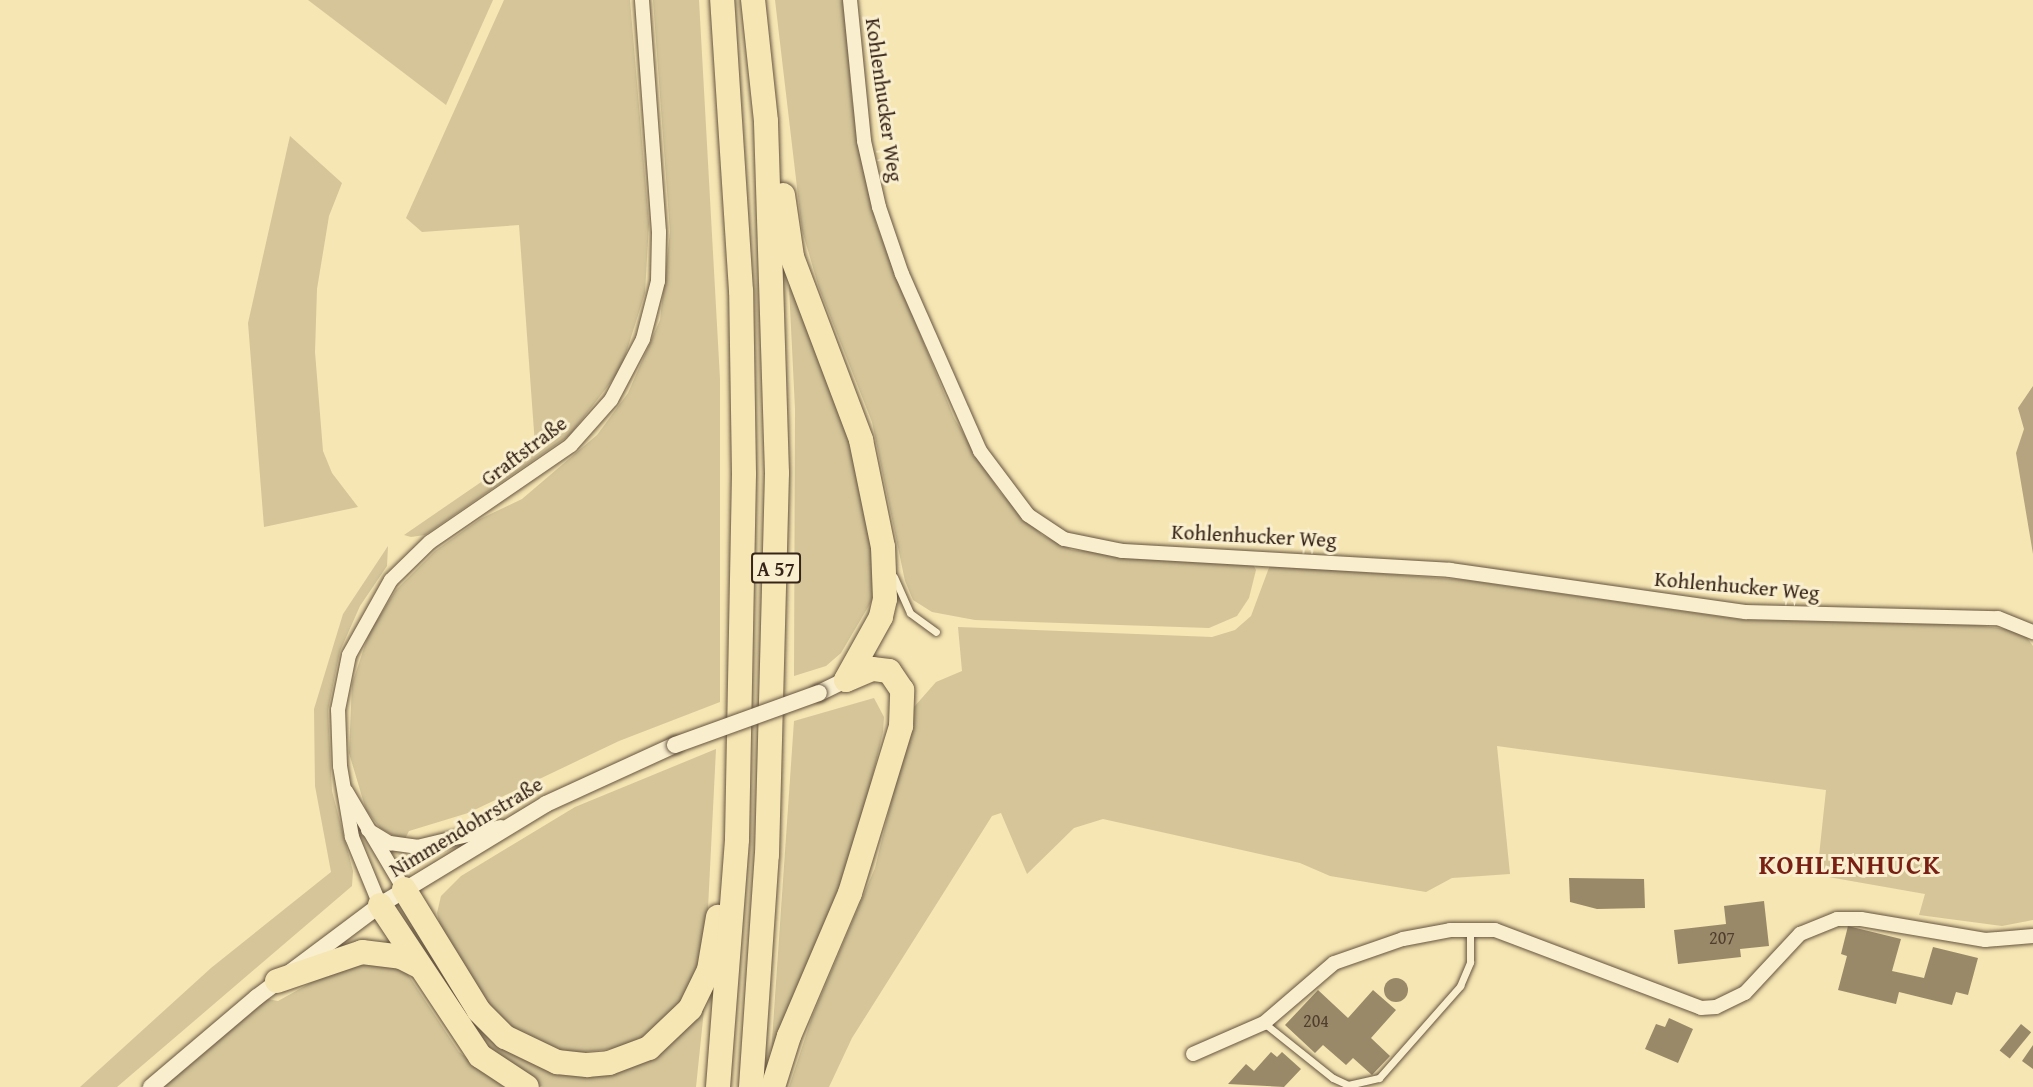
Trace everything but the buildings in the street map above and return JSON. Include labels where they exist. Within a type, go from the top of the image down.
[{"type":"highway","name":"A 57","points":[[717,1087],[737,839],[744,462],[740,268],[722,0]]},
{"type":"highway","name":"A 57","points":[[751,1087],[767,855],[777,473],[766,121],[753,0]]},
{"type":"highway","points":[[759,50],[792,257],[861,440],[883,547],[885,599],[881,617],[846,680]]},
{"type":"highway","points":[[773,1087],[789,1036],[850,893],[901,726],[902,690],[889,671],[872,669],[846,680]]},
{"type":"highway","points":[[404,889],[479,1011],[505,1037],[557,1062],[609,1063],[649,1048],[690,1010],[710,970],[737,839]]},
{"type":"highway","points":[[380,904],[480,1056],[527,1087]]},
{"type":"highway","points":[[277,981],[362,952],[401,957],[419,966]]},
{"type":"street","name":"Graftstraße","points":[[380,904],[360,863],[343,787],[338,741],[342,682],[358,634],[380,593],[430,542],[571,445],[611,400],[643,339],[658,281],[659,232],[642,0]]},
{"type":"street","name":"Kohlenhucker Weg","points":[[850,0],[864,141],[879,207],[902,274],[980,451],[1028,515],[1064,539],[1122,551],[1450,570],[1745,612],[1998,618],[2033,632]]},
{"type":"street","name":"Nimmendohrstraße","points":[[151,1087],[277,981],[380,904],[511,824],[675,745],[819,693],[846,680]]},
{"type":"street","name":"Graftstraße","points":[[343,787],[404,889]]},
{"type":"street","points":[[368,830],[390,843],[417,847],[511,824]]},
{"type":"street","points":[[1193,1054],[1264,1023],[1312,978],[1358,952],[1470,928],[1495,930],[1701,1008],[1716,1007],[1745,993],[1800,934],[1837,919],[1861,919],[1985,940],[2033,936]]},
{"type":"lane","points":[[883,547],[902,600],[910,613],[936,632]]},
{"type":"lane","points":[[1264,1023],[1333,1078],[1348,1084],[1379,1078],[1460,987],[1470,962],[1470,928]]},
{"type":"shaded area","points":[[308,0],[493,0],[446,105]]},
{"type":"shaded area","points":[[504,0],[630,0],[649,224],[645,293],[621,369],[570,435],[425,535],[411,537],[404,535],[535,445],[519,225],[422,232],[406,218]]},
{"type":"shaded area","points":[[653,0],[699,0],[720,379],[720,702],[619,741],[468,813],[409,831],[405,839],[396,837],[380,828],[366,810],[349,753],[352,684],[369,633],[396,590],[435,551],[480,519],[522,499],[597,435],[628,393],[660,320],[670,232]]},
{"type":"shaded area","points":[[775,0],[844,0],[852,100],[876,224],[954,418],[999,491],[1042,535],[1072,550],[1253,564],[1256,570],[1249,598],[1237,616],[1209,628],[975,620],[932,612],[913,600],[905,581],[872,422],[819,288],[802,230]]},
{"type":"shaded area","points":[[290,136],[342,183],[329,216],[317,289],[315,352],[323,451],[332,473],[358,507],[264,527],[248,323]]},
{"type":"shaded area","points":[[788,266],[842,409],[871,523],[874,597],[841,653],[826,666],[794,676],[795,409]]},
{"type":"shaded area","points":[[2033,386],[2033,554],[2016,453],[2024,429],[2018,408]]},
{"type":"shaded area","points":[[388,546],[387,566],[360,606],[340,651],[328,710],[332,791],[353,871],[352,886],[117,1087],[80,1087],[211,968],[331,872],[315,786],[314,709],[343,614]]},
{"type":"shaded area","points":[[1270,565],[1465,580],[1744,620],[1975,625],[2022,631],[2033,646],[2033,920],[2002,926],[1919,915],[1925,894],[1817,875],[1826,790],[1497,746],[1510,874],[1452,878],[1426,892],[1330,876],[1300,863],[1103,819],[1074,828],[1027,874],[1001,813],[992,816],[852,1038],[829,1087],[789,1087],[812,1017],[875,868],[914,707],[936,682],[962,671],[958,627],[1212,637],[1235,630],[1251,616]]},
{"type":"shaded area","points":[[874,698],[884,717],[883,732],[850,873],[771,1055],[794,721]]},
{"type":"shaded area","points":[[716,749],[706,948],[690,993],[640,1040],[619,1048],[575,1053],[553,1049],[512,1029],[493,1012],[441,929],[437,913],[441,896],[461,876],[575,807]]},
{"type":"shaded area","points":[[413,926],[475,1015],[592,1071],[705,1000],[696,1087],[543,1087],[522,1079],[486,1054],[408,930]]},
{"type":"shaded area","points":[[354,959],[403,967],[459,1052],[504,1087],[151,1087],[257,997],[278,1001]]},
{"type":"district","name":"KOHLENHUCK","points":[[1850,865]]}]
